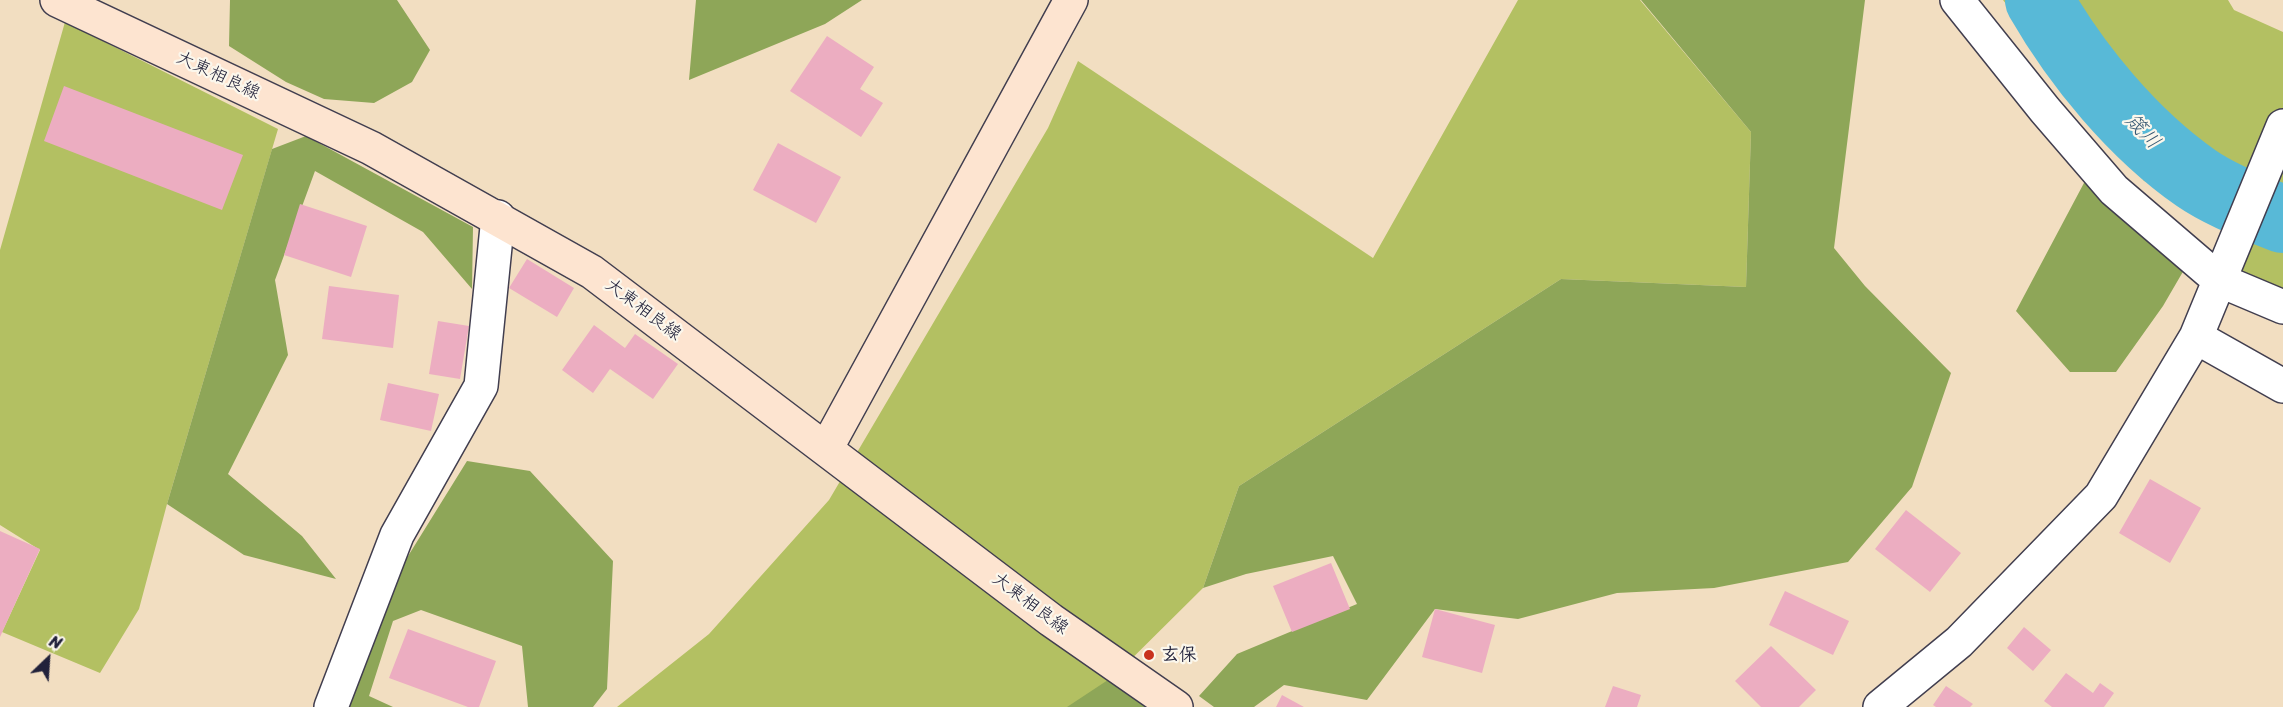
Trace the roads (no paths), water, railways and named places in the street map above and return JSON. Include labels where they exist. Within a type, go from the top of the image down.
[{"type":"main road","name":"大東相良線","points":[[57,0],[371,148],[498,217],[592,272],[1051,620],[1176,707]]},
{"type":"main road","points":[[826,448],[1071,0]]},
{"type":"street","points":[[1957,0],[2045,110],[2114,190],[2283,307]]},
{"type":"street","points":[[1880,707],[1959,642],[2101,496],[2196,337],[2283,126]]},
{"type":"street","points":[[332,707],[397,535],[482,386],[498,217]]},
{"type":"street","points":[[2196,337],[2283,386]]},
{"type":"waterway","name":"筬川","points":[[2039,0],[2089,74],[2150,141],[2205,184],[2238,201],[2283,219]]},
{"type":"place","name":"玄保","points":[[1149,655]]}]
